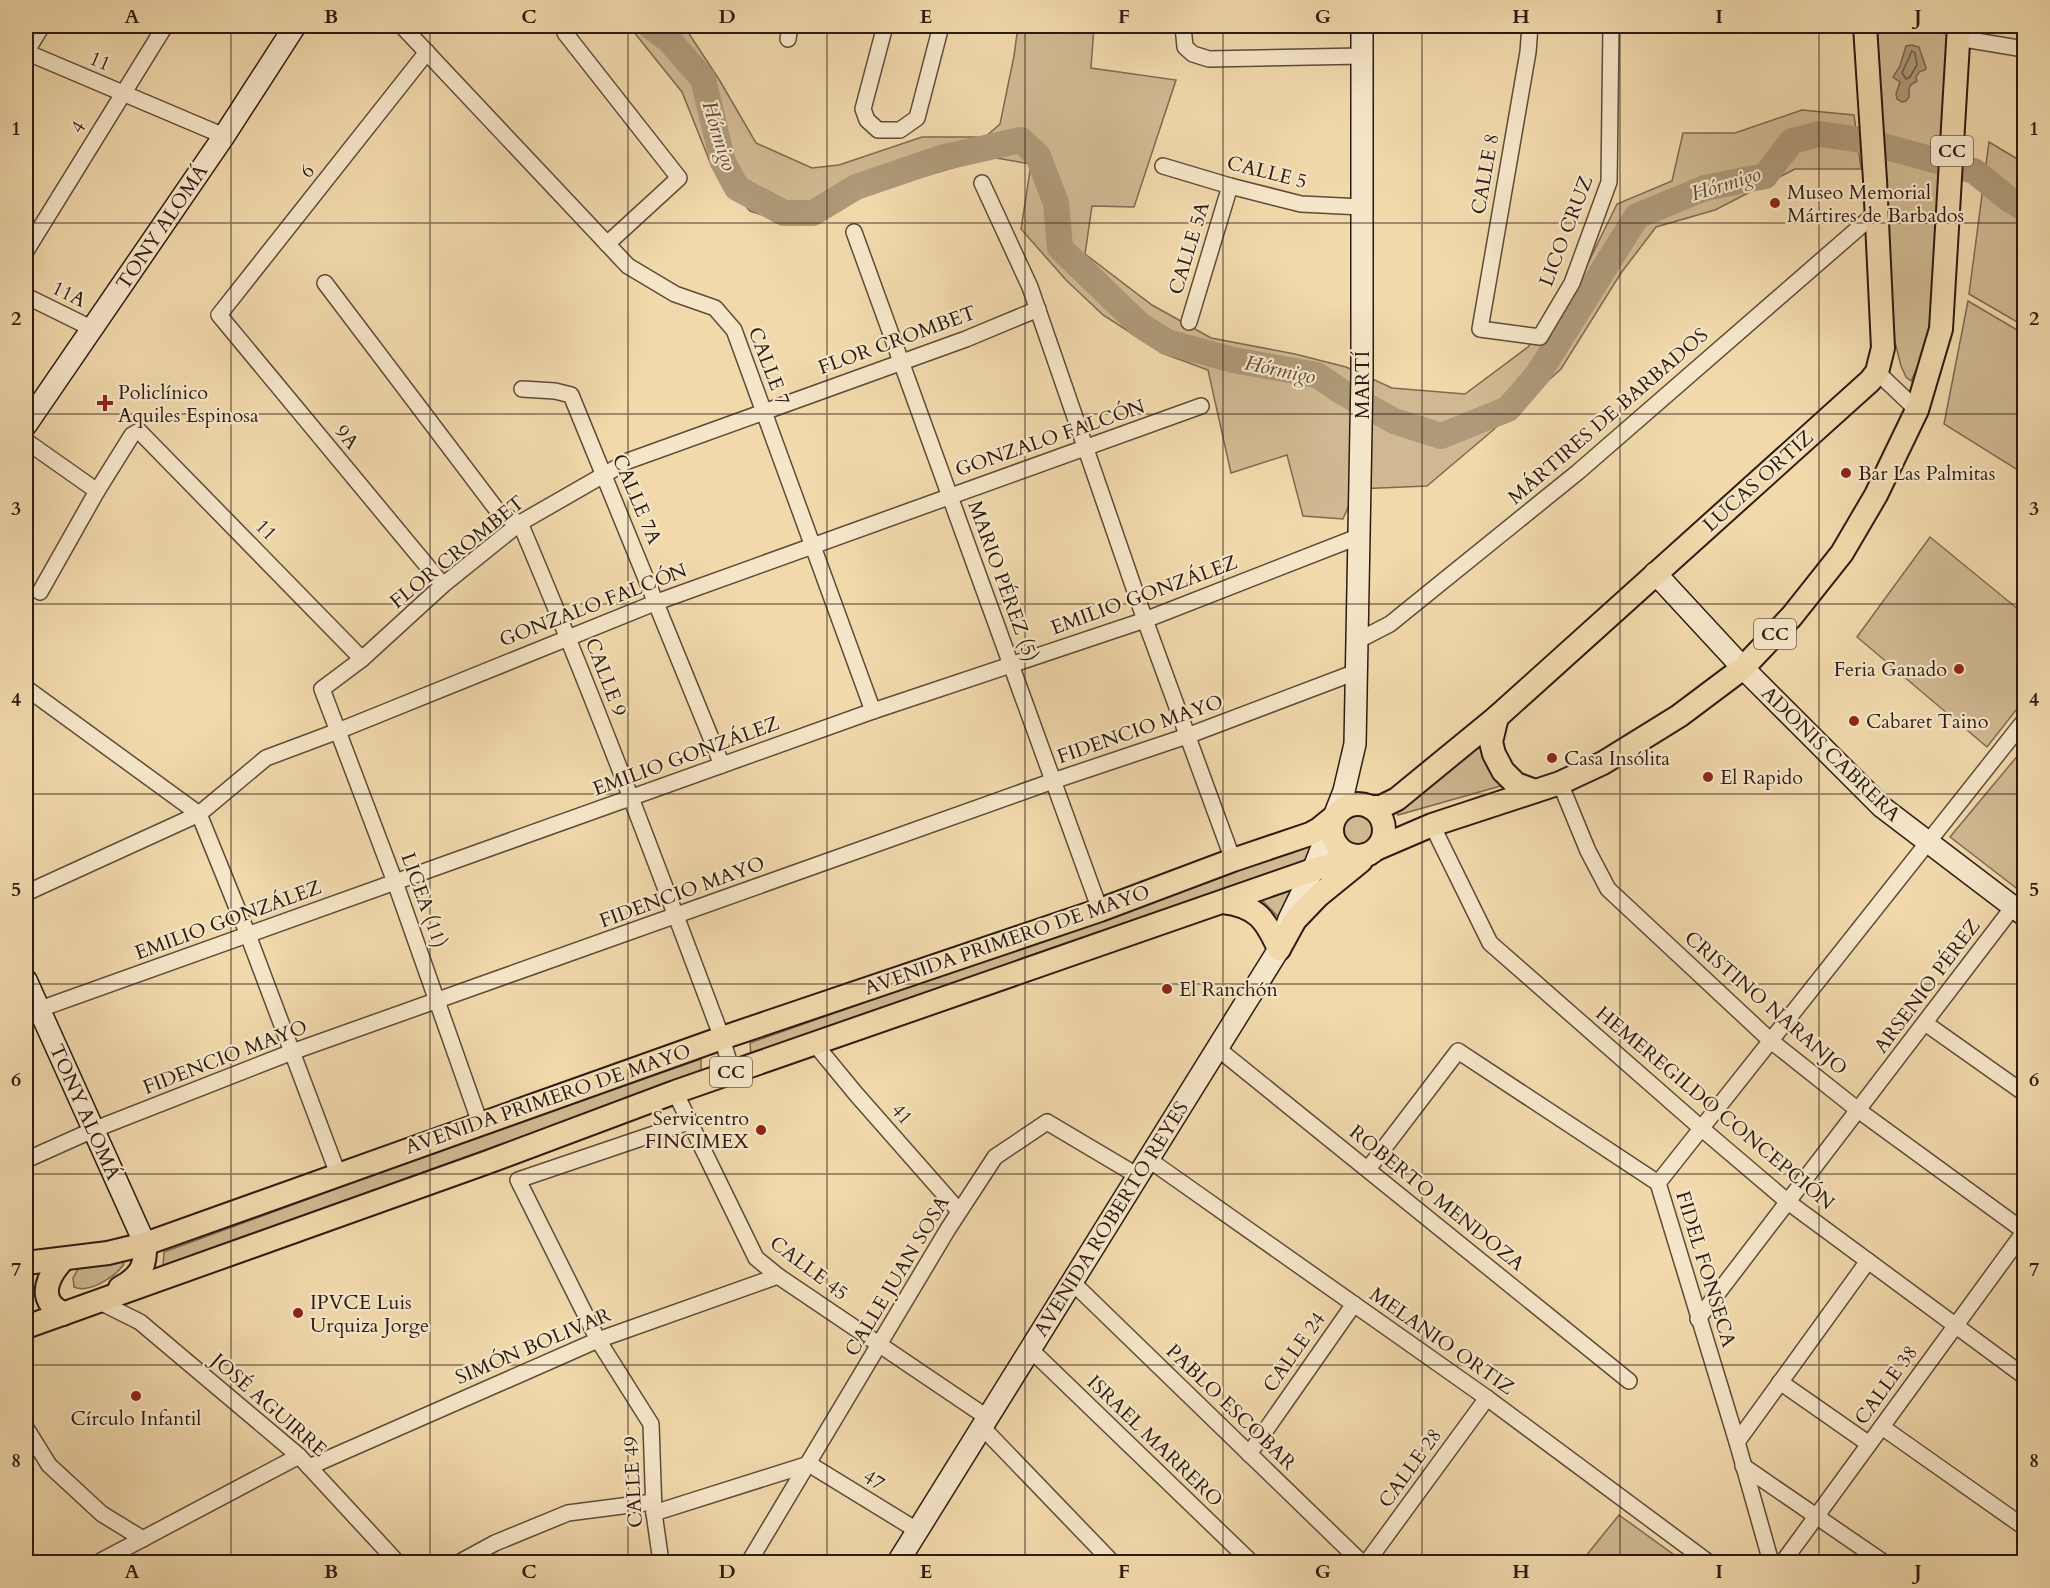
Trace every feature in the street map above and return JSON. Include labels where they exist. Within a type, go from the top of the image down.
[{"type":"main road","name":"TONY ALOMÁ","points":[[26,425],[224,136],[296,26]]},
{"type":"main road","name":"MARTÍ","points":[[1362,26],[1362,375],[1355,744],[1357,786],[1370,807]]},
{"type":"main road","points":[[1865,26],[1883,348],[1877,372]]},
{"type":"main road","name":"CC","points":[[1372,852],[1432,825],[1560,783],[1603,763],[1679,716],[1743,668],[1792,616],[1842,553],[1876,495],[1917,410],[1941,329],[1958,32]]},
{"type":"main road","name":"LUCAS ORTIZ","points":[[1335,816],[1351,804],[1381,807],[1397,799],[1497,717],[1877,372]]},
{"type":"main road","name":"ADONIS CABRERA","points":[[1655,573],[1743,668],[1882,807],[2019,911]]},
{"type":"main road","points":[[1497,717],[1491,742],[1494,754],[1503,771],[1516,784],[1535,791]]},
{"type":"main road","name":"MARTÍ","points":[[1313,870],[1349,775],[1355,744]]},
{"type":"main road","points":[[1279,949],[1295,920],[1318,896],[1372,852],[1384,836],[1384,828],[1377,812],[1370,807]]},
{"type":"main road","points":[[1335,816],[1331,832],[1338,848],[1352,856],[1360,857],[1372,852]]},
{"type":"main road","name":"AVENIDA PRIMERO DE MAYO","points":[[26,1263],[108,1253],[145,1244],[722,1038],[1100,910],[1310,834],[1335,816]]},
{"type":"main road","name":"AVENIDA PRIMERO DE MAYO","points":[[96,1300],[477,1166],[814,1043],[1313,870],[1372,852]]},
{"type":"main road","name":"AVENIDA ROBERTO REYES","points":[[898,1563],[1279,949],[1289,919],[1313,870]]},
{"type":"main road","points":[[1223,903],[1240,904],[1261,917],[1270,929],[1279,949]]},
{"type":"main road","name":"TONY ALOMÁ","points":[[26,980],[32,1012],[93,1130],[145,1244]]},
{"type":"main road","points":[[96,1300],[133,1281],[146,1262],[145,1244]]},
{"type":"main road","points":[[63,1314],[51,1304],[47,1294],[49,1281],[55,1268],[64,1259]]},
{"type":"main road","name":"CC","points":[[26,1327],[96,1300]]},
{"type":"street","points":[[26,52],[42,26]]},
{"type":"street","name":"4","points":[[26,251],[165,26]]},
{"type":"street","name":"CALLE 7","points":[[402,26],[628,266],[675,294],[715,308],[734,330],[873,711]]},
{"type":"street","points":[[885,26],[863,109],[867,120],[878,130],[900,130],[917,118],[941,26]]},
{"type":"street","points":[[1183,26],[1185,46],[1193,54],[1209,59],[1362,56]]},
{"type":"street","name":"CALLE 8","points":[[1530,26],[1528,52],[1480,329],[1540,338]]},
{"type":"street","name":"LICO CRUZ","points":[[1540,338],[1572,283],[1609,182],[1611,26]]},
{"type":"street","points":[[1958,32],[2025,49]]},
{"type":"street","points":[[565,33],[679,178],[607,244]]},
{"type":"street","name":"11","points":[[26,52],[224,136]]},
{"type":"street","name":"6","points":[[219,315],[427,52]]},
{"type":"street","name":"CALLE 5","points":[[1163,166],[1301,204],[1362,207]]},
{"type":"street","points":[[982,183],[1030,287],[1145,620],[1233,860]]},
{"type":"street","name":"CALLE 5A","points":[[1189,322],[1230,186]]},
{"type":"street","name":"MÁRTIRES DE BARBADOS","points":[[1357,641],[1390,624],[1578,472],[1877,212]]},
{"type":"street","name":"MARIO PÉREZ (5)","points":[[854,232],[1100,910]]},
{"type":"street","points":[[325,283],[500,514],[520,523]]},
{"type":"street","name":"11A","points":[[26,296],[93,329]]},
{"type":"street","name":"FLOR CROMBET","points":[[323,694],[322,689],[362,659],[443,585],[520,523],[628,461],[764,410],[901,363],[1038,309]]},
{"type":"street","name":"9A","points":[[219,315],[443,585]]},
{"type":"street","points":[[1877,372],[1917,410]]},
{"type":"street","name":"CALLE 7A","points":[[522,389],[555,391],[572,395],[722,765]]},
{"type":"street","name":"GONZALO FALCÓN","points":[[26,893],[199,814],[266,758],[657,602],[1201,406]]},
{"type":"street","name":"11","points":[[97,491],[132,435],[139,431],[362,659]]},
{"type":"street","points":[[26,441],[97,491],[40,592]]},
{"type":"street","name":"CALLE 9","points":[[520,523],[568,637],[677,916],[722,1038],[732,1072]]},
{"type":"street","name":"EMILIO GONZÁLEZ","points":[[32,1012],[873,711],[1145,620],[1360,536]]},
{"type":"street","name":"FIDENCIO MAYO","points":[[26,1160],[93,1130],[292,1052],[1053,781],[1187,736],[1356,672]]},
{"type":"street","points":[[26,688],[199,814],[248,935],[338,1174]]},
{"type":"street","name":"LICEA (11)","points":[[323,694],[395,882],[480,1123]]},
{"type":"street","points":[[1658,1183],[2025,721]]},
{"type":"street","name":"CRISTINO NARANJO","points":[[1560,783],[1588,851],[1608,889],[1771,1041],[1858,1110],[2025,1232]]},
{"type":"street","name":"HEMEREGILDO CONCEPCIÓN","points":[[1432,825],[1490,943],[1788,1202],[2025,1376]]},
{"type":"street","name":"ARSENIO PÉREZ","points":[[1698,1319],[1925,1023],[2019,911]]},
{"type":"street","points":[[1925,1023],[2025,1094]]},
{"type":"street","name":"41","points":[[814,1043],[959,1211]]},
{"type":"street","name":"ROBERTO MENDOZA","points":[[1217,1048],[1629,1381]]},
{"type":"street","name":"FIDEL FONSECA","points":[[1368,1169],[1458,1051],[1658,1183],[1737,1442],[1771,1563]]},
{"type":"street","name":"CALLE 45","points":[[675,1092],[756,1258],[778,1276],[880,1345],[985,1423],[1112,1563]]},
{"type":"street","name":"CALLE 49","points":[[661,1563],[653,1508],[651,1425],[598,1340],[518,1180],[689,1122]]},
{"type":"street","name":"CALLE JUAN SOSA","points":[[749,1563],[959,1211],[995,1157],[1047,1122],[1143,1168]]},
{"type":"street","name":"MELANIO ORTIZ","points":[[1143,1168],[1354,1304],[1487,1398],[1707,1563]]},
{"type":"street","name":"CALLE 38","points":[[1783,1563],[2025,1232]]},
{"type":"street","points":[[1737,1442],[1868,1260]]},
{"type":"street","name":"SIMÓN BOLIVAR","points":[[99,1563],[143,1539],[304,1462],[598,1340],[778,1276]]},
{"type":"street","name":"PABLO ESCOBAR","points":[[1072,1282],[1361,1563]]},
{"type":"street","name":"JOSÉ AGUIRRE","points":[[96,1300],[140,1322],[304,1462],[397,1563]]},
{"type":"street","name":"CALLE 24","points":[[1249,1454],[1354,1304]]},
{"type":"street","name":"ISRAEL MARRERO","points":[[1030,1349],[1251,1563]]},
{"type":"street","points":[[1780,1382],[1869,1444]]},
{"type":"street","name":"CALLE 28","points":[[1367,1563],[1487,1398]]},
{"type":"street","points":[[1882,1427],[2025,1527]]},
{"type":"street","points":[[26,1428],[49,1466],[102,1514],[143,1539]]},
{"type":"street","points":[[460,1563],[495,1543],[568,1513],[653,1508],[809,1464]]},
{"type":"street","name":"47","points":[[809,1464],[918,1531]]},
{"type":"street","points":[[1743,1466],[1883,1563]]},
{"type":"shaded area","points":[[629,26],[684,26],[720,81],[756,143],[812,168],[839,165],[922,137],[985,137],[1000,124],[1018,26],[1094,26],[1091,68],[1176,80],[1134,207],[1092,206],[1085,254],[1152,305],[1211,338],[1295,354],[1346,367],[1392,388],[1465,394],[1528,347],[1588,263],[1617,204],[1672,181],[1683,133],[1735,133],[1802,110],[1854,115],[1861,169],[1795,169],[1715,210],[1656,227],[1621,273],[1561,369],[1427,486],[1356,489],[1343,519],[1303,516],[1287,455],[1231,473],[1208,370],[1162,353],[1103,315],[1066,280],[1021,229],[1031,164],[990,157],[874,191],[794,225],[750,211],[712,167],[682,92]]},
{"type":"shaded area","points":[[1916,26],[1947,26],[1947,101],[1931,318],[1923,355],[1911,381],[1906,377],[1901,366],[1893,334],[1888,205],[1877,31]]},
{"type":"shaded area","points":[[1989,142],[2024,163],[2024,326],[1969,294]]},
{"type":"shaded area","points":[[1968,301],[2024,334],[2024,474],[1944,424]]},
{"type":"shaded area","name":"Feria Ganado","points":[[1930,537],[2024,614],[2024,700],[1987,747],[1857,637]]},
{"type":"shaded area","points":[[1477,744],[1504,785],[1398,815],[1396,810]]},
{"type":"shaded area","points":[[2024,748],[2024,894],[1950,837]]},
{"type":"shaded area","points":[[1357,809],[1363,810],[1375,819],[1380,834],[1379,840],[1350,854],[1338,842],[1336,828],[1342,817]]},
{"type":"shaded area","points":[[1316,843],[1311,859],[751,1056],[750,1043]]},
{"type":"shaded area","points":[[1299,883],[1283,922],[1261,899]]},
{"type":"shaded area","points":[[701,1059],[701,1072],[163,1266],[164,1252],[488,1133]]},
{"type":"shaded area","points":[[120,1260],[124,1264],[102,1283],[80,1289],[74,1287],[73,1278],[78,1269]]},
{"type":"shaded area","points":[[1619,1515],[1684,1562],[1581,1562]]},
{"type":"water","points":[[1906,46],[1919,47],[1926,68],[1919,72],[1916,77],[1917,81],[1910,87],[1909,97],[1902,102],[1897,99],[1896,94],[1900,82],[1893,77],[1900,66]]},
{"type":"waterway","name":"Hórmigo","points":[[650,26],[669,40],[703,79],[723,162],[737,188],[784,213],[813,213],[856,187],[941,158],[1021,140],[1038,156],[1056,203],[1060,248],[1140,325],[1167,342],[1233,360],[1317,375],[1394,421],[1441,436],[1508,409],[1538,374],[1637,216],[1705,188],[1765,176],[1792,141],[1819,134],[1861,140],[1974,171],[2010,200],[2024,208]]},
{"type":"place","name":"Museo Memorial Mártires de Barbados","points":[[1775,203]]},
{"type":"place","name":"Policlínico Aquiles Espinosa","points":[[105,403]]},
{"type":"place","name":"Bar Las Palmitas","points":[[1846,473]]},
{"type":"place","name":"Feria Ganado","points":[[1959,669]]},
{"type":"place","name":"Cabaret Taino","points":[[1854,721]]},
{"type":"place","name":"Casa Insólita","points":[[1552,758]]},
{"type":"place","name":"El Rapido","points":[[1708,777]]},
{"type":"place","name":"El Ranchón","points":[[1167,989]]},
{"type":"place","name":"Servicentro FINCIMEX","points":[[761,1130]]},
{"type":"place","name":"IPVCE Luis Urquiza Jorge","points":[[298,1313]]},
{"type":"place","name":"Círculo Infantil","points":[[136,1396]]}]
